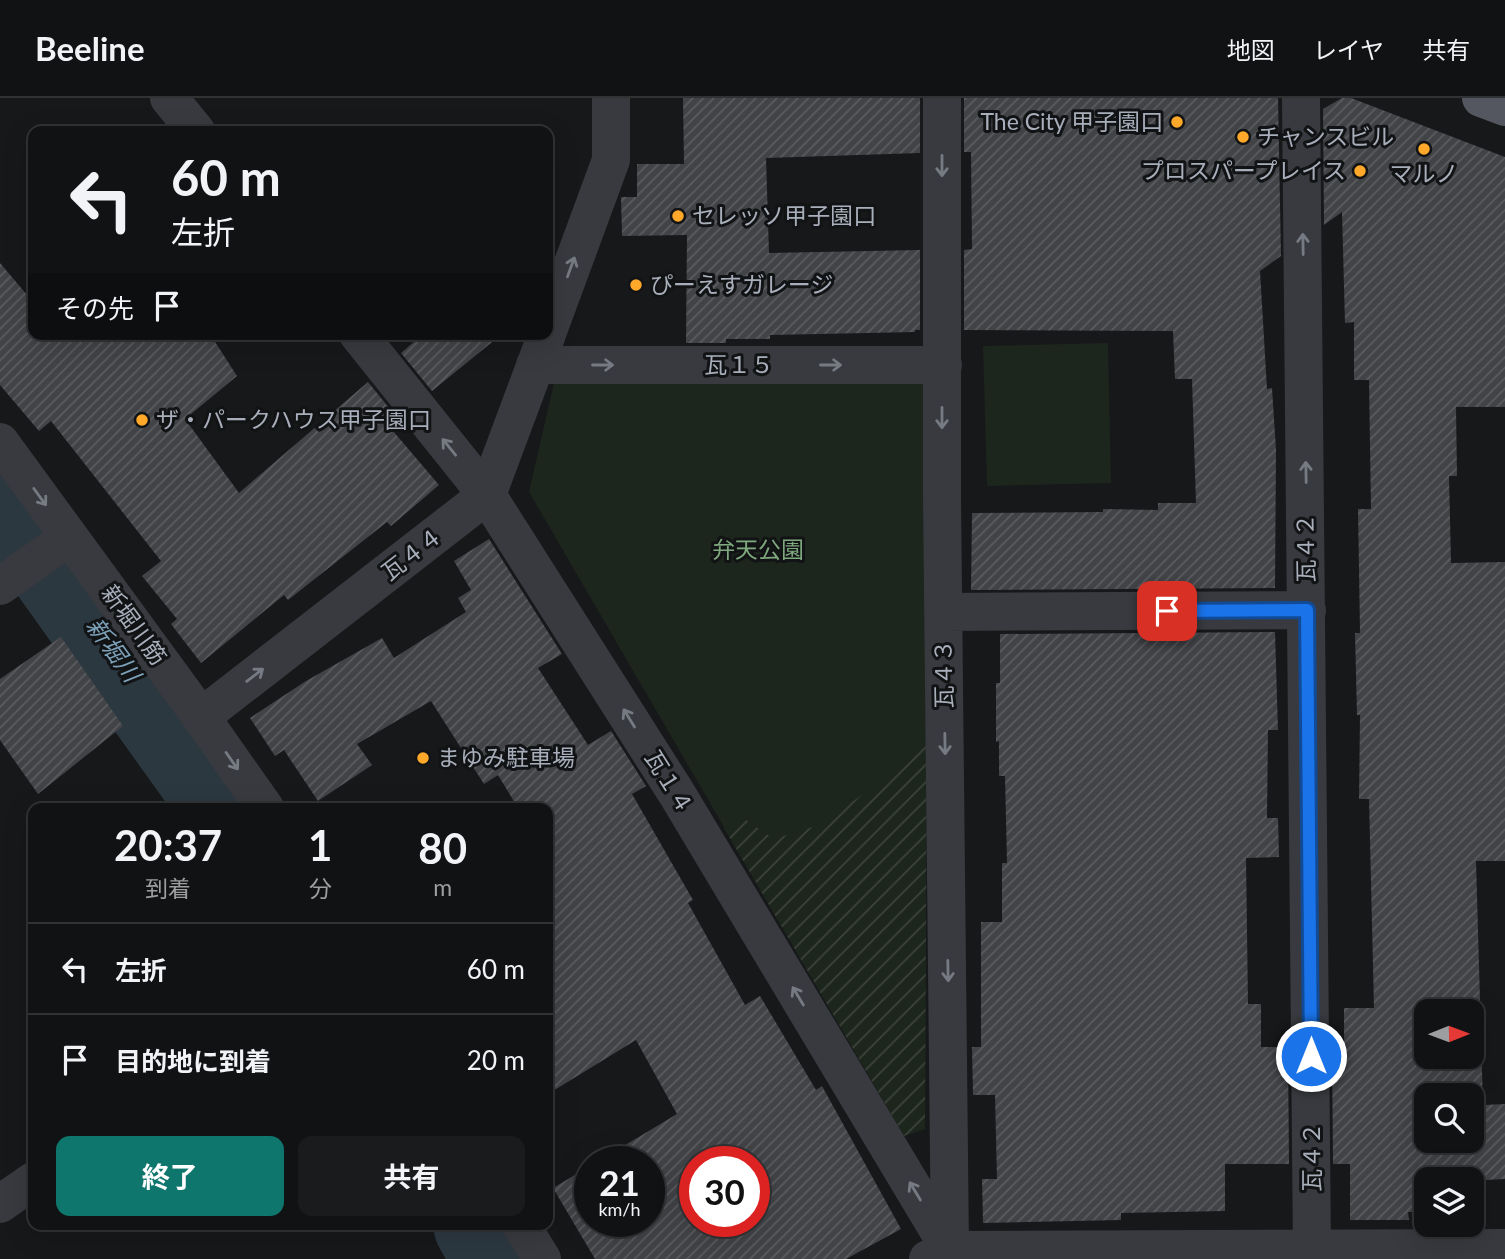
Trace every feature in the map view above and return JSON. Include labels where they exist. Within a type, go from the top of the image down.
[{"type":"main road","points":[[1480,98],[1505,107]]},
{"type":"street","points":[[169,98],[192,126]]},
{"type":"street","points":[[553,317],[611,160],[611,98]]},
{"type":"street","name":"瓦４３","points":[[942,98],[944,1256]]},
{"type":"street","name":"瓦４２","points":[[1301,98],[1312,1250]]},
{"type":"street","name":"瓦１４","points":[[363,340],[487,495],[677,794],[944,1256]]},
{"type":"street","points":[[487,495],[543,344]]},
{"type":"street","name":"瓦１５","points":[[543,344],[943,365]]},
{"type":"street","name":"新堀川筋","points":[[0,442],[52,549],[201,717],[261,803]]},
{"type":"street","name":"瓦４４","points":[[201,717],[487,495]]},
{"type":"street","points":[[0,586],[52,549]]},
{"type":"street","points":[[943,612],[1307,610]]},
{"type":"street","points":[[0,1204],[28,1184]]},
{"type":"street","points":[[524,1230],[542,1259]]},
{"type":"street","points":[[944,1256],[1505,1248]]},
{"type":"green space","points":[[1108,343],[1111,483],[987,486],[983,346]]},
{"type":"green space","name":"弁天公園","points":[[928,379],[925,1129],[904,1136],[529,492],[554,383]]},
{"type":"green space","points":[[927,743],[925,1129],[904,1136],[724,828],[742,817],[774,839],[816,826],[874,787]]},
{"type":"building","points":[[683,98],[920,98],[920,153],[766,158],[769,253],[920,250],[920,330],[770,335],[770,339],[686,343],[687,235],[622,236],[621,197],[637,197],[637,164],[684,164]]},
{"type":"building","points":[[964,98],[1278,98],[1281,256],[1260,271],[1267,389],[1272,388],[1276,450],[1275,588],[971,590],[972,513],[1158,510],[1158,503],[1196,503],[1192,379],[1175,379],[1173,331],[964,330],[964,250],[972,249],[971,152],[964,152]]},
{"type":"building","points":[[1342,98],[1351,98],[1505,157],[1505,407],[1456,407],[1457,476],[1449,476],[1451,563],[1505,562],[1505,861],[1476,861],[1480,999],[1414,999],[1414,1069],[1482,1069],[1482,1083],[1414,1083],[1414,1153],[1484,1153],[1484,1105],[1505,1104],[1505,1179],[1485,1180],[1485,1211],[1484,1167],[1414,1167],[1414,1212],[1408,1212],[1409,1220],[1350,1220],[1350,1164],[1333,1164],[1332,1046],[1344,1046],[1344,1008],[1374,1008],[1369,799],[1359,799],[1360,715],[1357,715],[1355,633],[1360,633],[1358,509],[1371,509],[1369,380],[1354,380],[1354,322],[1345,323],[1342,212],[1324,225],[1323,109]]},
{"type":"building","points":[[0,263],[28,296],[28,340],[214,340],[237,376],[185,419],[239,493],[368,382],[398,419],[390,425],[393,431],[439,485],[391,526],[387,522],[288,600],[284,595],[201,663],[171,624],[177,619],[142,576],[161,561],[51,421],[39,431],[0,385]]},
{"type":"building","points":[[416,340],[495,340],[432,391],[401,353]]},
{"type":"building","points":[[489,539],[562,654],[538,668],[588,745],[611,731],[646,786],[632,794],[693,900],[688,903],[745,1005],[760,996],[816,1090],[822,1086],[901,1229],[846,1259],[595,1259],[582,1237],[665,1237],[665,1146],[624,1146],[677,1114],[636,1040],[553,1091],[553,803],[515,803],[498,775],[484,784],[431,701],[357,744],[372,765],[318,801],[284,750],[275,756],[250,718],[306,681],[382,638],[394,658],[466,612],[458,598],[471,590],[454,561]]},
{"type":"building","points":[[1275,632],[1278,730],[1268,730],[1267,818],[1278,818],[1279,857],[1246,858],[1248,1004],[1261,1004],[1261,1047],[1288,1047],[1289,1164],[1225,1164],[1225,1211],[1121,1213],[1121,1220],[983,1223],[982,1179],[997,1179],[995,1095],[973,1095],[972,1047],[981,1047],[981,922],[1002,922],[1002,863],[1007,863],[1005,776],[999,776],[999,741],[996,742],[996,683],[1000,683],[1000,634]]},
{"type":"building","points":[[61,637],[123,726],[38,794],[0,740],[0,679]]},
{"type":"building","points":[[574,1176],[574,1224],[553,1188]]},
{"type":"waterway","name":"新堀川","points":[[0,491],[223,803]]},
{"type":"waterway","name":"新堀川","points":[[483,1230],[499,1259]]},
{"type":"place","name":"The City 甲子園口","points":[[1177,122]]},
{"type":"place","name":"チャンスビル","points":[[1243,137]]},
{"type":"place","name":"マルノ","points":[[1424,149]]},
{"type":"place","name":"プロスパープレイス","points":[[1360,171]]},
{"type":"place","name":"セレッソ甲子園口","points":[[678,216]]},
{"type":"place","name":"ぴーえすガレージ","points":[[636,285]]},
{"type":"place","name":"ザ・パークハウス甲子園口","points":[[142,420]]},
{"type":"place","name":"まゆみ駐車場","points":[[423,758]]},
{"type":"route","points":[[1167,611],[1307,610],[1311,1056]]}]
